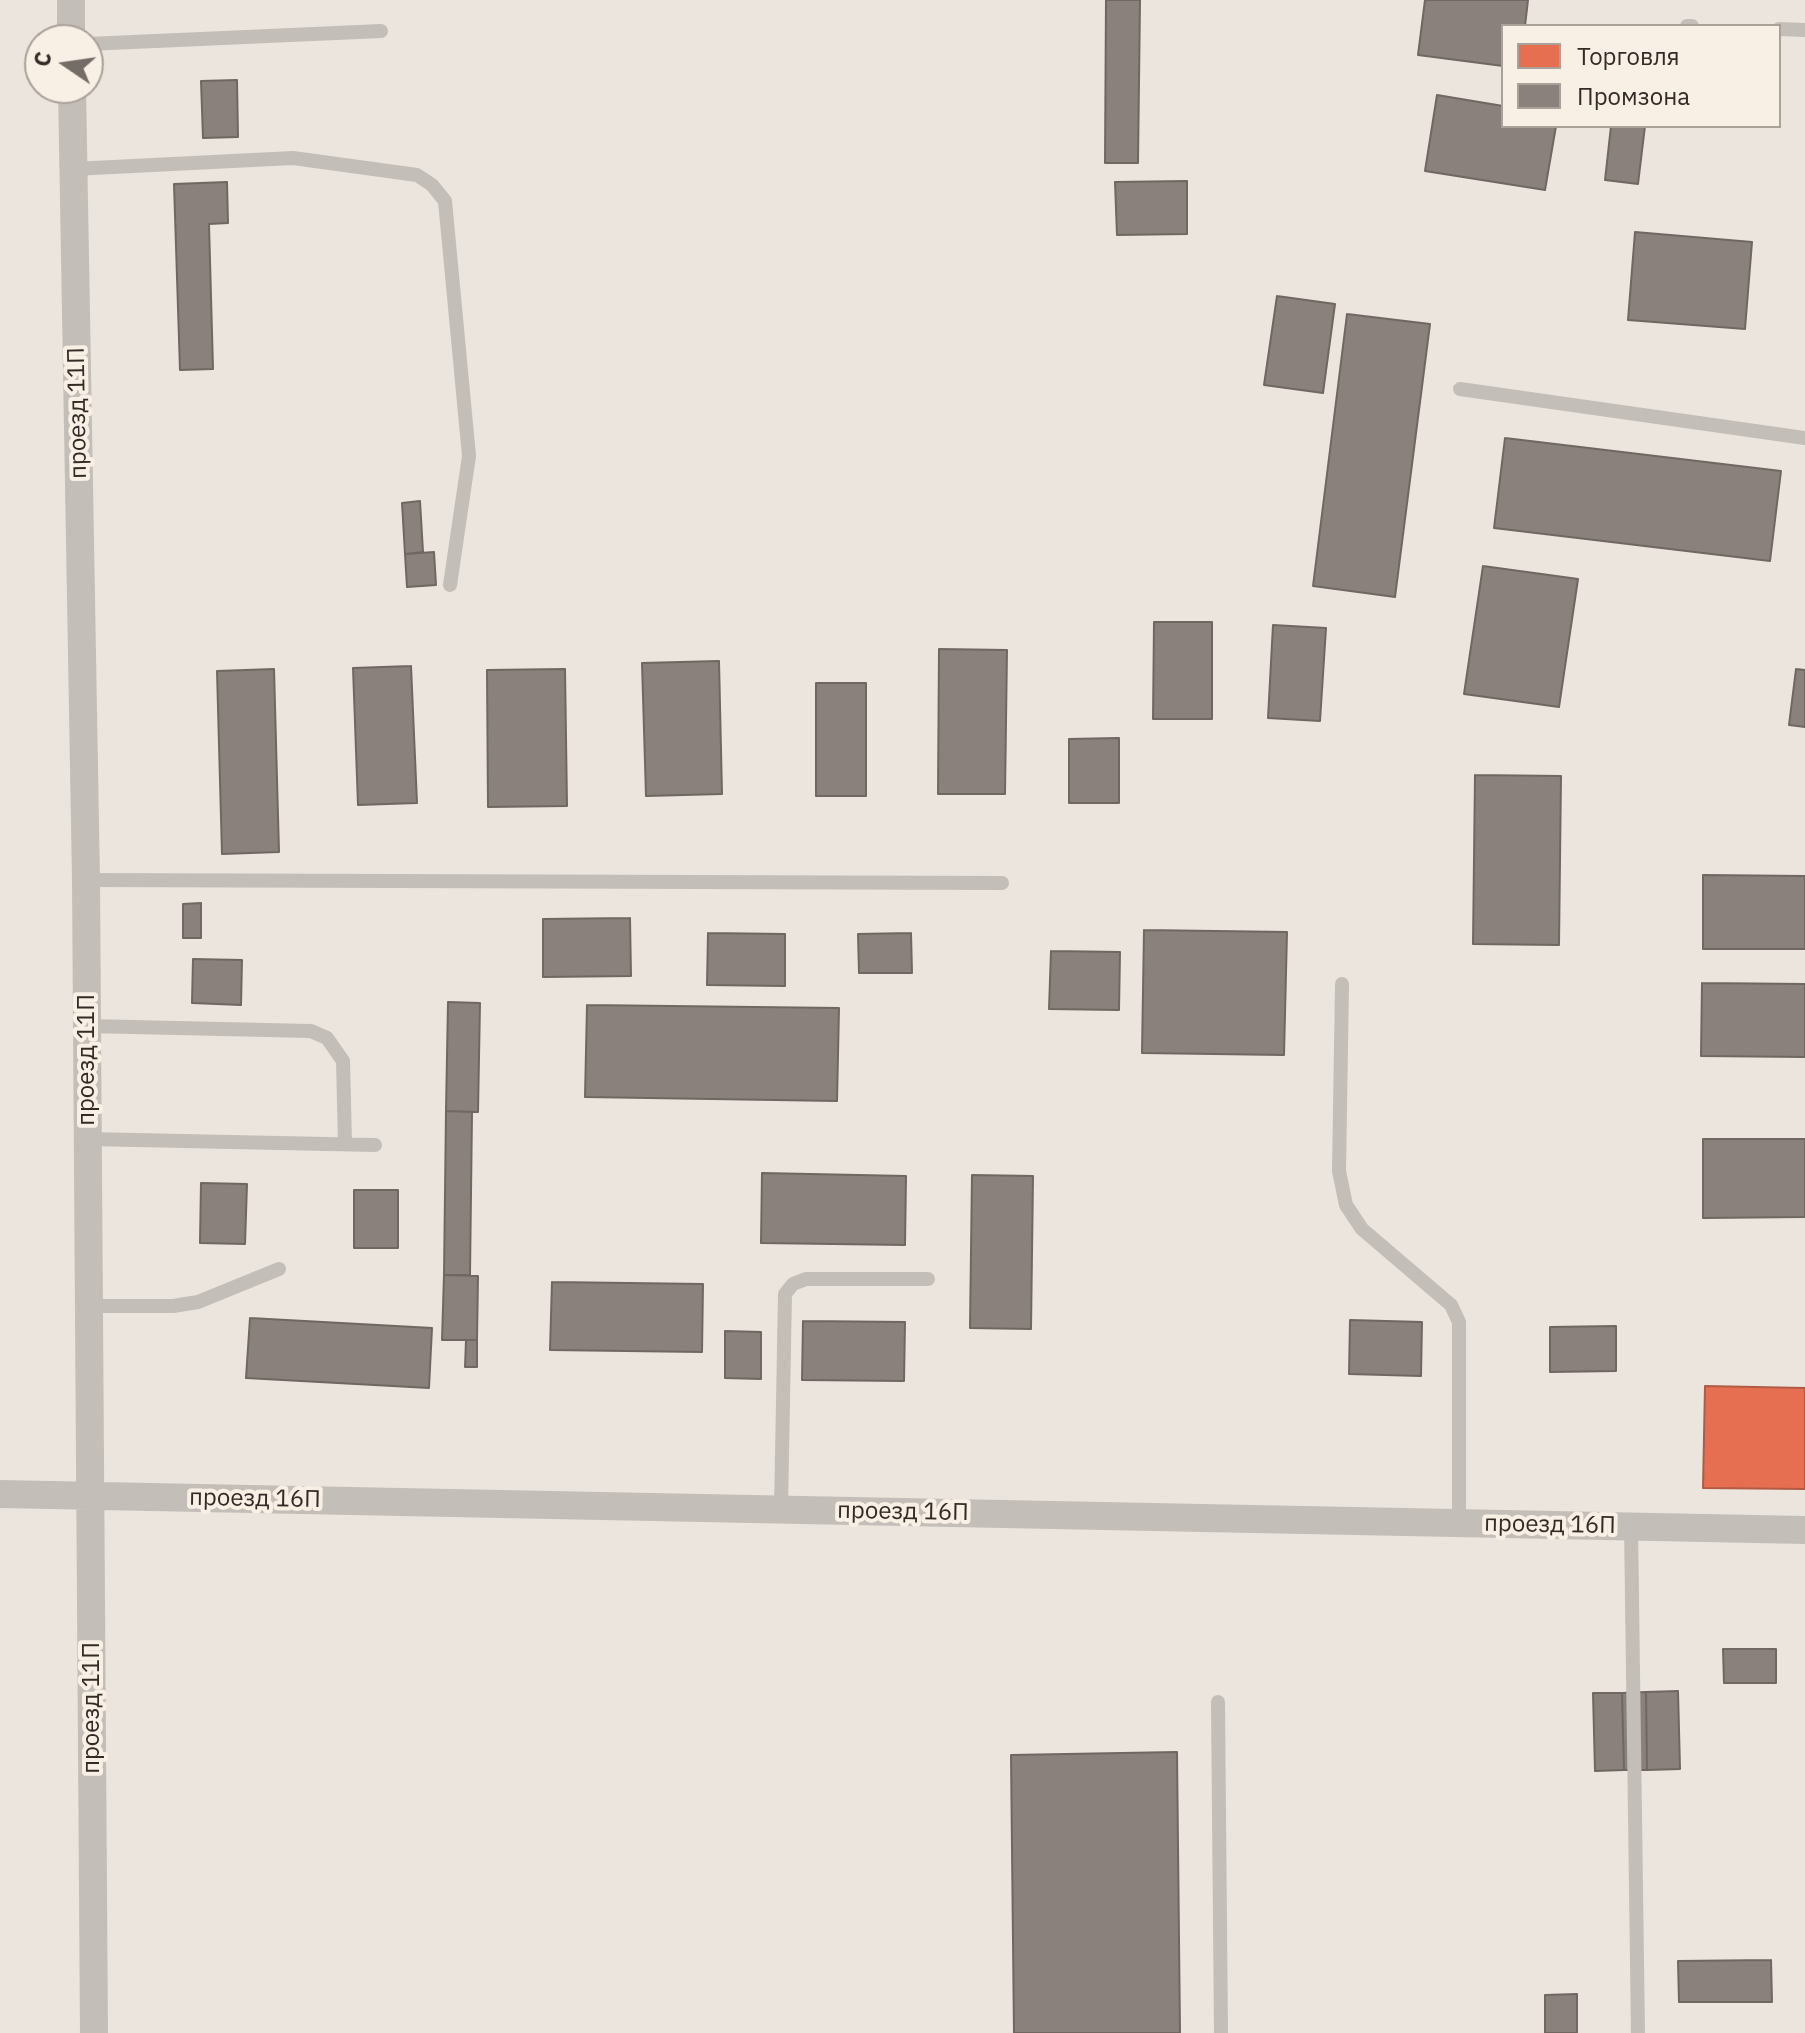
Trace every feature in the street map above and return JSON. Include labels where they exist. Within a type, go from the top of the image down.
[{"type":"street","points":[[71,0],[71,24]]},
{"type":"street","name":"проезд 11П","points":[[72,104],[86,880],[94,2033]]},
{"type":"street","name":"проезд 16П","points":[[0,1494],[1805,1530]]},
{"type":"lane","points":[[1781,29],[1805,30]]},
{"type":"lane","points":[[104,43],[381,31]]},
{"type":"lane","points":[[73,169],[293,158],[417,175],[432,185],[445,201],[469,456],[450,585]]},
{"type":"lane","points":[[1460,389],[1805,438]]},
{"type":"lane","points":[[86,880],[1002,883]]},
{"type":"lane","points":[[1342,984],[1339,1171],[1346,1205],[1362,1229],[1451,1305],[1459,1322],[1459,1523]]},
{"type":"lane","points":[[87,1026],[311,1031],[327,1038],[343,1061],[345,1144]]},
{"type":"lane","points":[[88,1139],[375,1145]]},
{"type":"lane","points":[[89,1306],[173,1306],[198,1302],[279,1269]]},
{"type":"lane","points":[[781,1509],[785,1294],[793,1284],[806,1279],[928,1279]]},
{"type":"lane","points":[[1631,1526],[1638,2033]]},
{"type":"lane","points":[[1218,1702],[1221,2033]]},
{"type":"building: Торговля","points":[[1705,1386],[1805,1388],[1805,1489],[1703,1488]]},
{"type":"building: Промзона","points":[[1106,0],[1140,0],[1138,163],[1105,163]]},
{"type":"building: Промзона","points":[[1425,0],[1528,0],[1525,24],[1501,24],[1501,66],[1418,55]]},
{"type":"building: Промзона","points":[[237,80],[238,137],[203,138],[201,81]]},
{"type":"building: Промзона","points":[[1437,95],[1501,106],[1501,128],[1556,128],[1545,190],[1425,171]]},
{"type":"building: Промзона","points":[[1611,128],[1645,128],[1638,184],[1605,180]]},
{"type":"building: Промзона","points":[[1187,181],[1187,234],[1117,235],[1115,182]]},
{"type":"building: Промзона","points":[[227,182],[228,223],[209,224],[213,369],[180,370],[174,184]]},
{"type":"building: Промзона","points":[[1635,232],[1752,242],[1745,329],[1628,320]]},
{"type":"building: Промзона","points":[[1277,296],[1335,304],[1323,393],[1264,385]]},
{"type":"building: Промзона","points":[[1347,314],[1430,324],[1395,597],[1313,586]]},
{"type":"building: Промзона","points":[[1505,438],[1781,471],[1770,561],[1494,528]]},
{"type":"building: Промзона","points":[[420,501],[423,552],[405,554],[402,503]]},
{"type":"building: Промзона","points":[[434,552],[436,585],[407,587],[405,554]]},
{"type":"building: Промзона","points":[[1483,566],[1578,579],[1559,707],[1464,694]]},
{"type":"building: Промзона","points":[[1154,622],[1212,622],[1212,719],[1153,719]]},
{"type":"building: Промзона","points":[[1273,625],[1326,628],[1320,721],[1268,718]]},
{"type":"building: Промзона","points":[[939,649],[1007,650],[1005,794],[938,794]]},
{"type":"building: Промзона","points":[[719,661],[722,794],[646,796],[642,663]]},
{"type":"building: Промзона","points":[[411,666],[417,803],[358,805],[353,668]]},
{"type":"building: Промзона","points":[[274,669],[279,852],[222,854],[217,671]]},
{"type":"building: Промзона","points":[[565,669],[567,806],[488,807],[487,670]]},
{"type":"building: Промзона","points":[[1796,669],[1805,670],[1805,727],[1789,725]]},
{"type":"building: Промзона","points":[[816,683],[866,683],[866,796],[816,796]]},
{"type":"building: Промзона","points":[[1119,738],[1119,803],[1069,803],[1069,739]]},
{"type":"building: Промзона","points":[[1475,775],[1561,776],[1559,945],[1473,944]]},
{"type":"building: Промзона","points":[[1703,875],[1805,876],[1805,949],[1703,949]]},
{"type":"building: Промзона","points":[[201,903],[201,938],[183,938],[183,904]]},
{"type":"building: Промзона","points":[[630,918],[631,976],[543,977],[543,919]]},
{"type":"building: Промзона","points":[[1144,930],[1287,932],[1284,1055],[1142,1053]]},
{"type":"building: Промзона","points":[[708,933],[785,934],[785,986],[707,985]]},
{"type":"building: Промзона","points":[[911,933],[912,973],[859,973],[858,934]]},
{"type":"building: Промзона","points":[[1051,951],[1120,952],[1119,1010],[1049,1009]]},
{"type":"building: Промзона","points":[[193,959],[242,960],[241,1005],[192,1003]]},
{"type":"building: Промзона","points":[[1702,983],[1805,984],[1805,1057],[1701,1056]]},
{"type":"building: Промзона","points":[[448,1002],[480,1003],[478,1112],[446,1111]]},
{"type":"building: Промзона","points":[[587,1005],[839,1008],[837,1101],[585,1097]]},
{"type":"building: Промзона","points":[[446,1111],[472,1112],[470,1275],[444,1275]]},
{"type":"building: Промзона","points":[[1703,1139],[1805,1139],[1805,1217],[1703,1218]]},
{"type":"building: Промзона","points":[[762,1173],[906,1176],[905,1245],[761,1243]]},
{"type":"building: Промзона","points":[[972,1175],[1033,1176],[1031,1329],[970,1328]]},
{"type":"building: Промзона","points":[[201,1183],[247,1184],[245,1244],[200,1243]]},
{"type":"building: Промзона","points":[[354,1190],[398,1190],[398,1248],[354,1248]]},
{"type":"building: Промзона","points":[[444,1275],[478,1276],[477,1340],[442,1340]]},
{"type":"building: Промзона","points":[[552,1282],[703,1284],[702,1352],[550,1350]]},
{"type":"building: Промзона","points":[[250,1318],[432,1328],[429,1388],[246,1378]]},
{"type":"building: Промзона","points":[[1350,1320],[1422,1322],[1421,1376],[1349,1374]]},
{"type":"building: Промзона","points":[[803,1321],[905,1322],[904,1381],[802,1380]]},
{"type":"building: Промзона","points":[[1616,1326],[1616,1371],[1550,1372],[1550,1327]]},
{"type":"building: Промзона","points":[[725,1331],[761,1332],[761,1379],[725,1378]]},
{"type":"building: Промзона","points":[[466,1340],[477,1340],[477,1367],[465,1367]]},
{"type":"building: Промзона","points":[[1723,1649],[1776,1649],[1776,1683],[1724,1683]]},
{"type":"building: Промзона","points":[[1678,1691],[1680,1769],[1647,1770],[1646,1692]]},
{"type":"building: Промзона","points":[[1646,1692],[1647,1770],[1624,1770],[1622,1693]]},
{"type":"building: Промзона","points":[[1593,1693],[1622,1693],[1624,1770],[1595,1771]]},
{"type":"building: Промзона","points":[[1177,1752],[1180,2033],[1014,2033],[1011,1755]]},
{"type":"building: Промзона","points":[[1771,1960],[1772,2002],[1679,2002],[1678,1961]]},
{"type":"building: Промзона","points":[[1577,1994],[1577,2033],[1545,2033],[1545,1995]]}]
